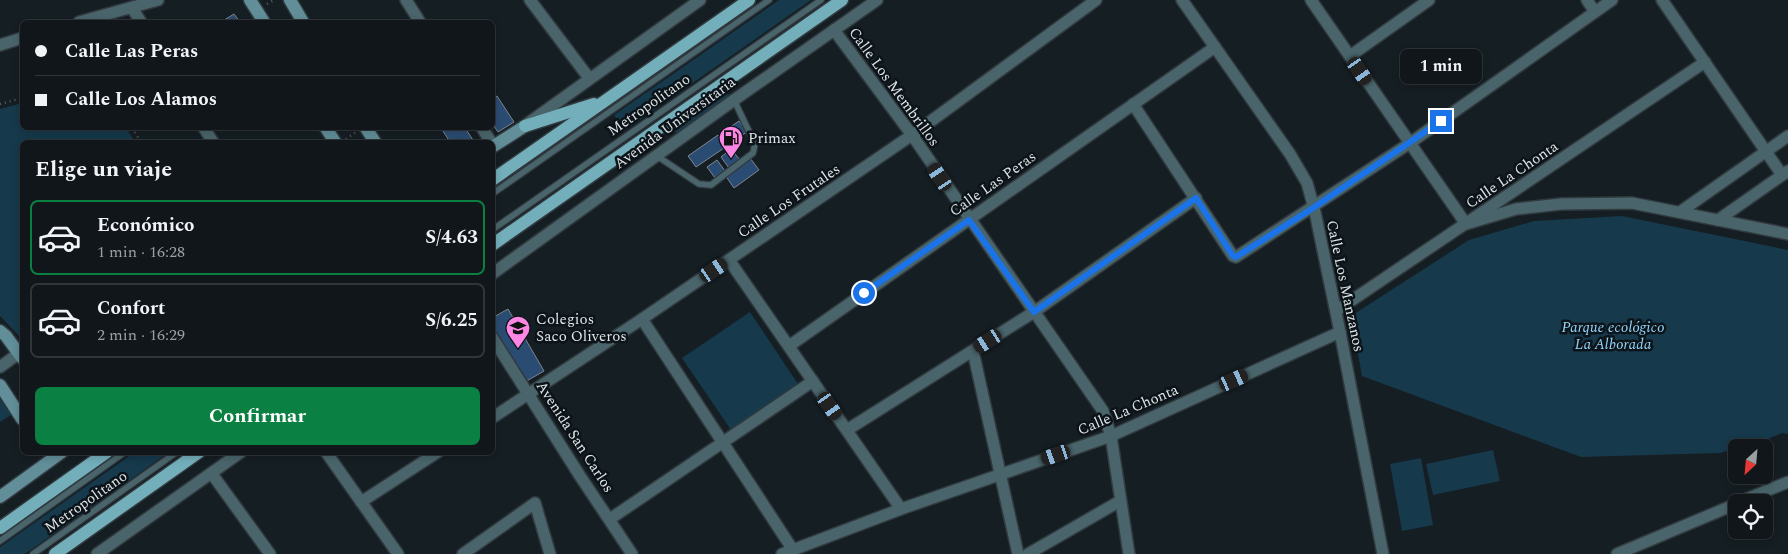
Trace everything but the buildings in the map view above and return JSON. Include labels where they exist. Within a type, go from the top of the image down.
[{"type":"main road","points":[[495,178],[748,0]]},
{"type":"main road","name":"Avenida Universitaria","points":[[495,243],[842,0]]},
{"type":"main road","points":[[524,126],[606,100]]},
{"type":"main road","points":[[0,528],[103,455]]},
{"type":"main road","points":[[55,554],[195,455]]},
{"type":"street","points":[[87,20],[158,0]]},
{"type":"street","points":[[250,0],[263,20]]},
{"type":"street","points":[[290,0],[302,20]]},
{"type":"street","points":[[406,0],[419,20]]},
{"type":"street","points":[[530,0],[589,78]]},
{"type":"street","points":[[495,143],[524,126],[700,0]]},
{"type":"street","name":"Avenida Universitaria","points":[[495,272],[877,0]]},
{"type":"street","name":"Calle Los Frutales","points":[[495,416],[642,319],[912,135],[1096,0]]},
{"type":"street","name":"Calle Los Manzanos","points":[[1182,0],[1290,154],[1307,183],[1336,311],[1383,554]]},
{"type":"street","points":[[1311,0],[1466,224],[1516,209],[1561,204],[1632,203],[1788,234]]},
{"type":"street","points":[[1350,56],[1429,0]]},
{"type":"street","points":[[1586,0],[1595,12]]},
{"type":"street","points":[[1133,104],[1233,256],[1236,257],[1410,143],[1612,0]]},
{"type":"street","points":[[1662,0],[1766,152],[1785,173],[1718,220]]},
{"type":"street","points":[[132,8],[140,20]]},
{"type":"street","name":"Calle Los Membrillos","points":[[834,30],[912,135],[1103,411],[1111,436],[1129,554]]},
{"type":"street","points":[[0,45],[20,39]]},
{"type":"street","name":"Calle Las Peras","points":[[789,346],[1215,47]]},
{"type":"street","name":"Calle La Chonta","points":[[1336,311],[1705,62]]},
{"type":"street","points":[[1680,212],[1788,136]]},
{"type":"street","points":[[847,430],[1034,312],[1196,198]]},
{"type":"street","points":[[729,260],[901,509]]},
{"type":"street","points":[[642,319],[722,442],[788,552]]},
{"type":"street","points":[[0,331],[20,353]]},
{"type":"street","name":"Calle La Chonta","points":[[788,552],[901,509],[1111,436],[1340,332]]},
{"type":"street","name":"Avenida San Carlos","points":[[495,342],[632,554]]},
{"type":"street","points":[[973,351],[1018,554]]},
{"type":"street","points":[[0,367],[20,355]]},
{"type":"street","points":[[610,520],[813,381]]},
{"type":"street","points":[[0,385],[20,415]]},
{"type":"street","points":[[98,554],[237,455]]},
{"type":"street","points":[[328,455],[398,554]]},
{"type":"street","points":[[361,502],[433,455]]},
{"type":"street","points":[[0,496],[48,457]]},
{"type":"street","points":[[212,474],[270,554]]},
{"type":"street","points":[[1759,494],[1788,482]]},
{"type":"street","points":[[1028,554],[1120,501]]},
{"type":"street","points":[[463,554],[536,503],[550,554]]},
{"type":"street","points":[[1617,554],[1631,551],[1728,507]]},
{"type":"lane","name":"Metropolitano","points":[[495,192],[769,0]]},
{"type":"lane","name":"Metropolitano","points":[[495,228],[821,0]]},
{"type":"lane","points":[[657,156],[699,184],[711,185],[753,153],[755,144],[734,100]]},
{"type":"lane","name":"Metropolitano","points":[[0,541],[122,455]]},
{"type":"lane","name":"Metropolitano","points":[[33,554],[173,455]]},
{"type":"path","points":[[0,104],[20,99]]},
{"type":"path","points":[[344,140],[361,130]]},
{"type":"green space","points":[[779,0],[811,0],[624,131],[614,115]]},
{"type":"green space","points":[[729,83],[728,102],[683,134],[665,129]]},
{"type":"green space","points":[[20,104],[20,130],[127,130],[134,140],[20,140],[20,337],[0,316],[0,109]]},
{"type":"green space","name":"Parque ecológico La Alborada","points":[[1622,216],[1788,250],[1788,434],[1782,433],[1768,439],[1728,439],[1728,451],[1719,453],[1581,457],[1362,376],[1351,316],[1469,240],[1534,221]]},
{"type":"green space","points":[[750,312],[798,384],[731,430],[682,358]]},
{"type":"green space","points":[[0,399],[11,415],[0,422]]},
{"type":"green space","points":[[1493,450],[1500,481],[1433,495],[1426,464]]},
{"type":"green space","points":[[131,455],[165,455],[25,554],[0,554],[0,547]]},
{"type":"green space","points":[[1421,458],[1433,525],[1402,531],[1390,464]]},
{"type":"place","name":"Primax","points":[[731,159]]},
{"type":"place","name":"Colegios Saco Oliveros","points":[[518,349]]},
{"type":"route","points":[[864,293],[969,220],[1034,312],[1196,198],[1233,256],[1236,257],[1313,208],[1441,121]]}]
